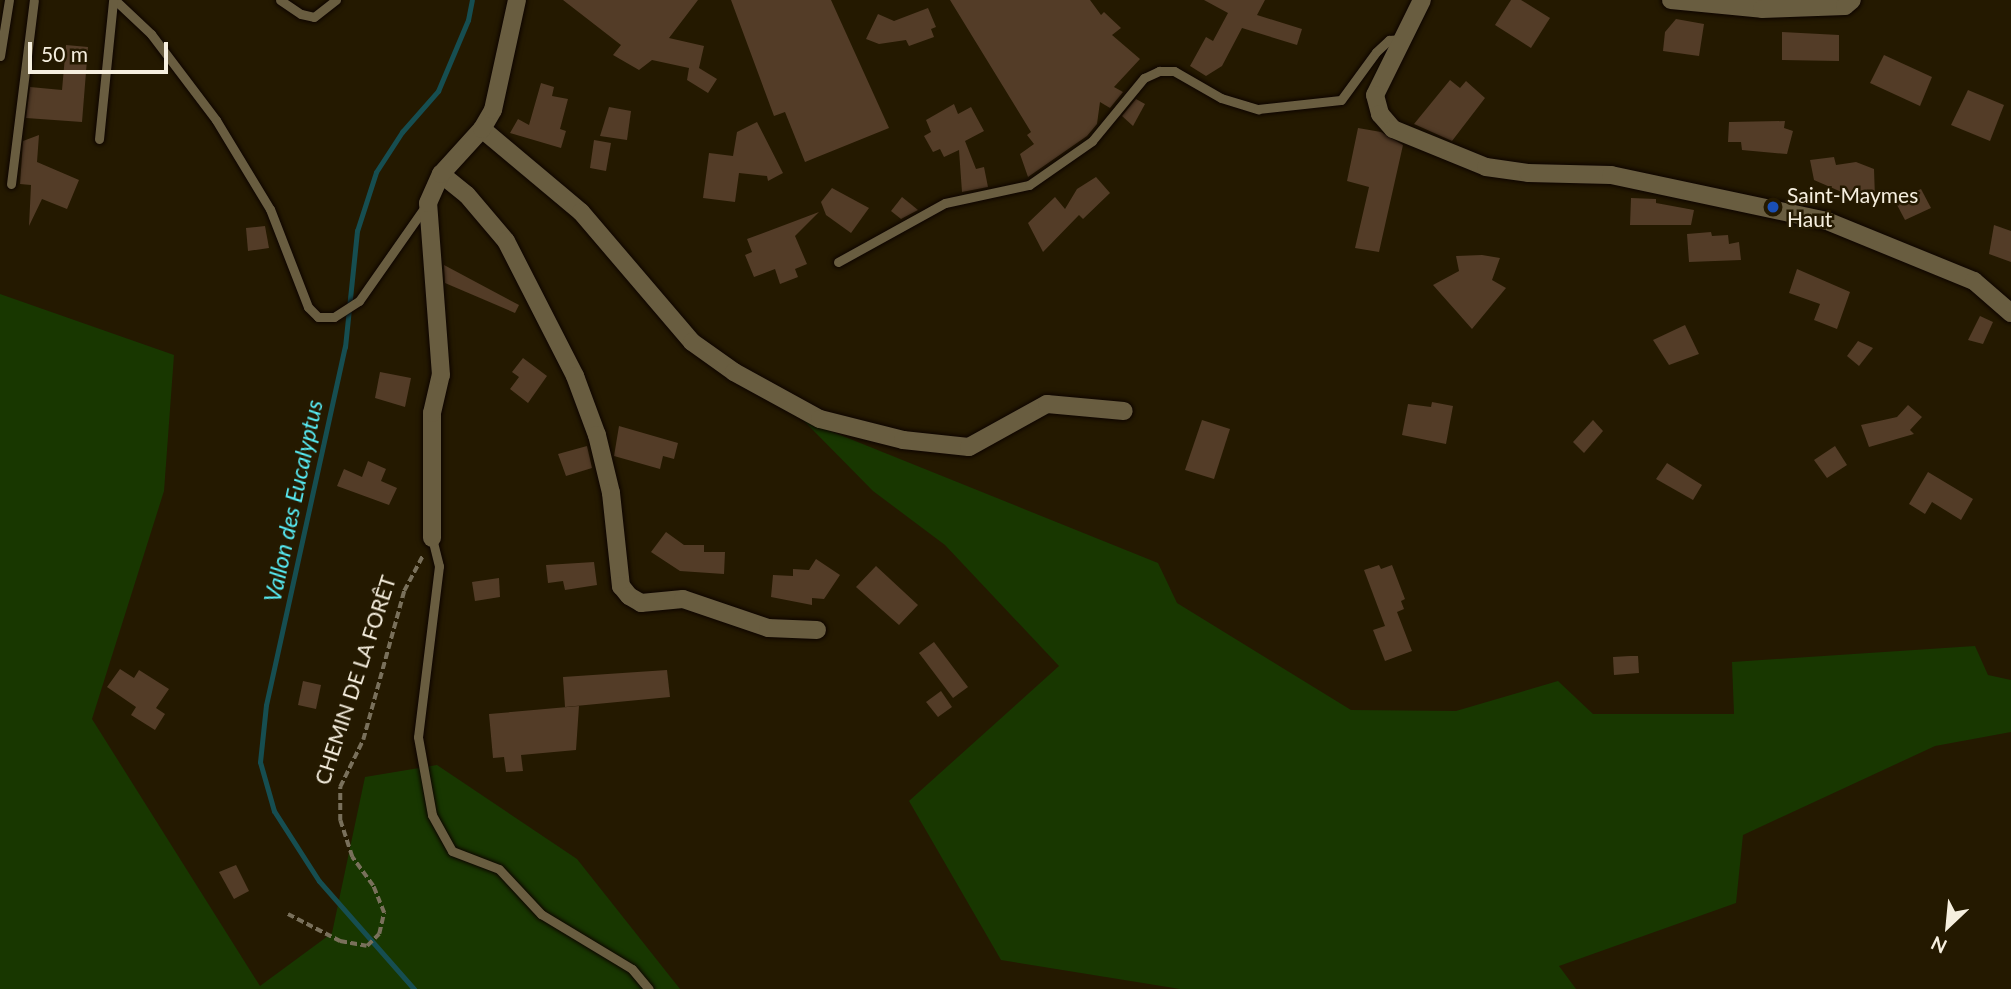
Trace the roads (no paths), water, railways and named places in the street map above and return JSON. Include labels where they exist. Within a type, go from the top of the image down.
[{"type":"street","points":[[432,538],[432,413],[441,375],[428,203],[441,174],[482,129],[492,110],[517,0]]},
{"type":"street","points":[[1422,0],[1375,95],[1380,114],[1393,129],[1486,166],[1528,173],[1611,175],[1827,221],[1974,281],[2011,313]]},
{"type":"street","points":[[1671,0],[1762,9],[1845,6],[1852,0]]},
{"type":"street","points":[[482,129],[581,212],[692,342],[734,372],[820,419],[903,440],[969,447],[1047,404],[1124,411]]},
{"type":"street","points":[[441,174],[467,195],[506,241],[575,376],[597,435],[611,493],[621,586],[629,596],[641,603],[684,599],[768,628],[817,630]]},
{"type":"lane","points":[[0,56],[9,0]]},
{"type":"lane","points":[[11,184],[34,0]]},
{"type":"lane","points":[[99,139],[114,0]]},
{"type":"lane","points":[[114,0],[151,34],[216,120],[270,209],[309,307],[318,317],[334,317],[359,301],[428,203]]},
{"type":"lane","points":[[280,0],[314,17],[336,0]]},
{"type":"lane","points":[[838,262],[945,203],[1029,185],[1092,141],[1144,78],[1159,71],[1174,71],[1221,98],[1258,110],[1341,100],[1376,52],[1390,40],[1404,38]]},
{"type":"lane","points":[[432,538],[439,566],[418,737],[432,815],[452,851],[499,869],[541,914],[632,969],[649,989]]},
{"type":"waterway","name":"Vallon des Eucalyptus","points":[[414,989],[319,881],[274,811],[260,762],[266,705],[345,347],[357,231],[376,172],[402,132],[438,91],[468,20],[472,0]]},
{"type":"place","name":"Saint-Maymes Haut","points":[[1773,207]]}]
